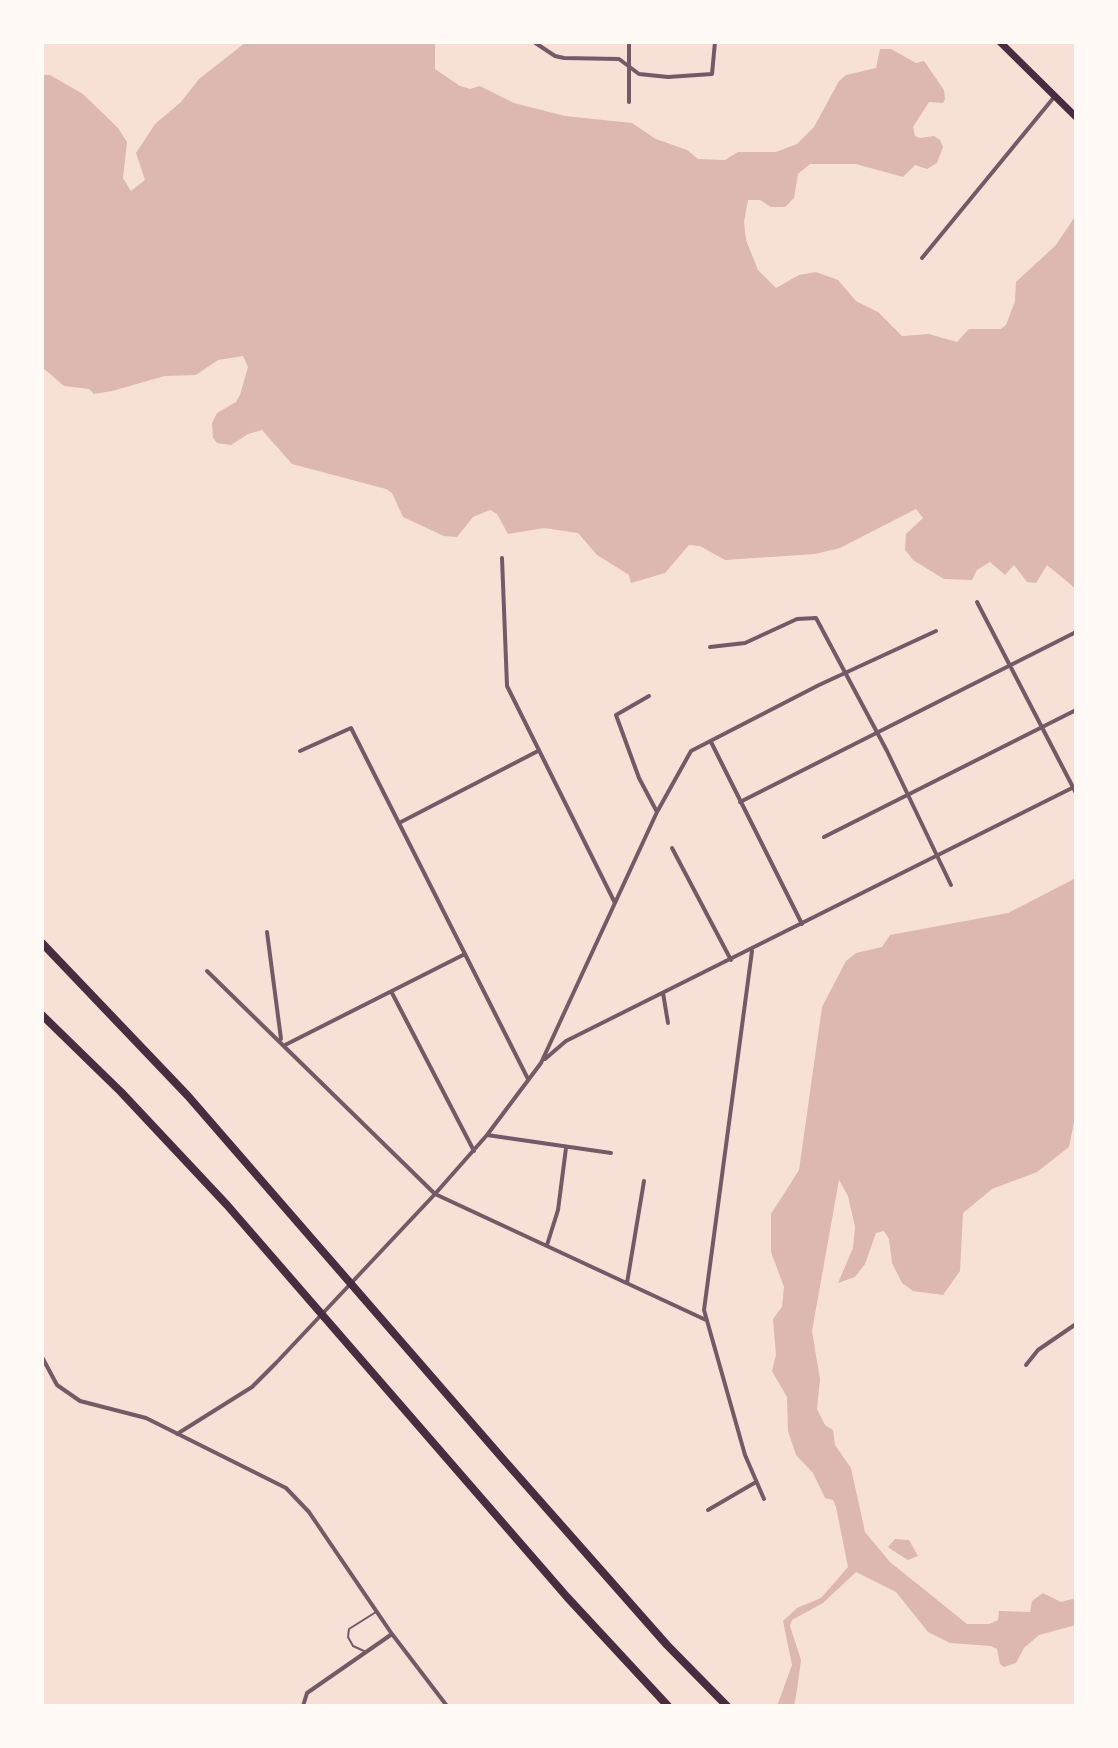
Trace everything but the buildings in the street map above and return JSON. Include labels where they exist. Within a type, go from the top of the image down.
[{"type":"highway","points":[[42,943],[188,1096],[616,1587],[727,1706]]},
{"type":"highway","points":[[42,1015],[121,1092],[227,1205],[567,1597],[668,1706]]},
{"type":"main road","points":[[1000,42],[1076,117]]},
{"type":"street","points":[[500,42],[534,42],[544,45],[555,56],[619,59],[645,76],[712,74],[715,42]]},
{"type":"street","points":[[629,42],[629,102]]},
{"type":"street","points":[[922,258],[1055,96]]},
{"type":"street","points":[[502,558],[505,682],[615,903]]},
{"type":"street","points":[[177,1434],[252,1387],[435,1194],[487,1135],[541,1063],[566,1041],[1075,789],[977,602]]},
{"type":"street","points":[[710,647],[745,643],[797,619],[816,618],[908,794],[951,885]]},
{"type":"street","points":[[541,1063],[685,758],[844,674],[936,631]]},
{"type":"street","points":[[740,802],[1076,632]]},
{"type":"street","points":[[649,696],[616,715],[639,778],[657,812]]},
{"type":"street","points":[[824,837],[1076,710]]},
{"type":"street","points":[[300,751],[351,728],[528,1079]]},
{"type":"street","points":[[711,742],[802,924]]},
{"type":"street","points":[[399,823],[538,751]]},
{"type":"street","points":[[672,848],[731,960]]},
{"type":"street","points":[[267,932],[283,1044]]},
{"type":"street","points":[[752,950],[752,971],[705,1300],[706,1320],[745,1455],[764,1499]]},
{"type":"street","points":[[283,1044],[392,993],[463,955]]},
{"type":"street","points":[[207,971],[435,1194],[706,1320]]},
{"type":"street","points":[[392,993],[474,1151]]},
{"type":"street","points":[[663,993],[668,1023]]},
{"type":"street","points":[[487,1135],[611,1153]]},
{"type":"street","points":[[547,1245],[560,1201],[566,1148]]},
{"type":"street","points":[[627,1283],[644,1181]]},
{"type":"street","points":[[1026,1365],[1038,1350],[1076,1324]]},
{"type":"street","points":[[42,1357],[57,1385],[68,1395],[98,1407],[146,1418],[286,1488],[309,1512],[392,1634],[447,1706]]},
{"type":"street","points":[[708,1510],[756,1482]]},
{"type":"street","points":[[303,1706],[307,1693],[392,1634]]},
{"type":"lane","points":[[364,1651],[353,1646],[348,1634],[377,1612]]},
{"type":"shaded area","points":[[246,42],[435,42],[435,69],[460,86],[470,89],[480,86],[514,103],[565,116],[632,123],[656,139],[687,150],[698,159],[725,160],[738,152],[776,152],[797,144],[814,127],[839,81],[846,75],[876,68],[880,49],[891,49],[916,63],[924,61],[944,90],[945,99],[943,103],[929,102],[913,127],[915,136],[934,136],[940,140],[943,147],[937,163],[927,169],[915,165],[903,177],[856,164],[810,164],[798,174],[794,198],[785,207],[771,207],[760,200],[748,200],[744,222],[746,240],[758,270],[776,288],[799,275],[816,272],[838,280],[856,301],[878,312],[902,336],[929,334],[957,342],[969,329],[1001,329],[1006,325],[1015,301],[1016,282],[1056,245],[1076,215],[1076,589],[1047,565],[1036,583],[1027,582],[1014,565],[1005,575],[990,562],[977,570],[972,580],[944,579],[913,560],[905,550],[906,534],[923,518],[916,509],[840,548],[815,554],[725,560],[700,546],[689,545],[665,573],[631,583],[629,575],[597,555],[578,533],[544,528],[508,534],[497,514],[490,510],[473,517],[457,537],[444,536],[403,517],[392,493],[386,489],[292,464],[262,430],[248,434],[231,445],[217,443],[213,438],[212,423],[217,413],[236,402],[240,395],[248,367],[243,356],[218,360],[196,375],[165,376],[112,391],[94,394],[89,389],[64,386],[42,367],[42,75],[50,75],[83,94],[118,128],[127,142],[123,178],[131,191],[145,180],[136,153],[155,124],[181,102],[199,79]]},
{"type":"shaded area","points":[[1076,878],[1076,1112],[1069,1147],[1037,1172],[992,1189],[963,1213],[960,1271],[943,1295],[913,1291],[902,1283],[892,1263],[889,1239],[884,1231],[876,1233],[865,1264],[855,1277],[838,1283],[853,1248],[855,1227],[848,1196],[839,1180],[812,1331],[820,1379],[817,1409],[825,1425],[833,1430],[835,1445],[851,1468],[865,1532],[890,1562],[967,1624],[989,1624],[998,1620],[999,1611],[1030,1612],[1032,1601],[1043,1593],[1061,1602],[1076,1598],[1076,1625],[1039,1635],[1024,1648],[1016,1663],[1004,1667],[1000,1664],[997,1649],[991,1646],[950,1643],[928,1632],[896,1592],[856,1572],[823,1603],[792,1620],[790,1626],[801,1660],[797,1690],[794,1706],[777,1706],[792,1665],[783,1621],[797,1608],[821,1598],[848,1567],[836,1507],[833,1500],[825,1498],[813,1473],[796,1455],[788,1431],[787,1397],[772,1371],[776,1355],[773,1319],[782,1307],[784,1287],[771,1252],[771,1214],[799,1170],[822,1007],[846,961],[856,953],[882,947],[890,935],[1008,913]]},
{"type":"shaded area","points":[[895,1539],[909,1540],[918,1556],[908,1560],[888,1547]]}]
